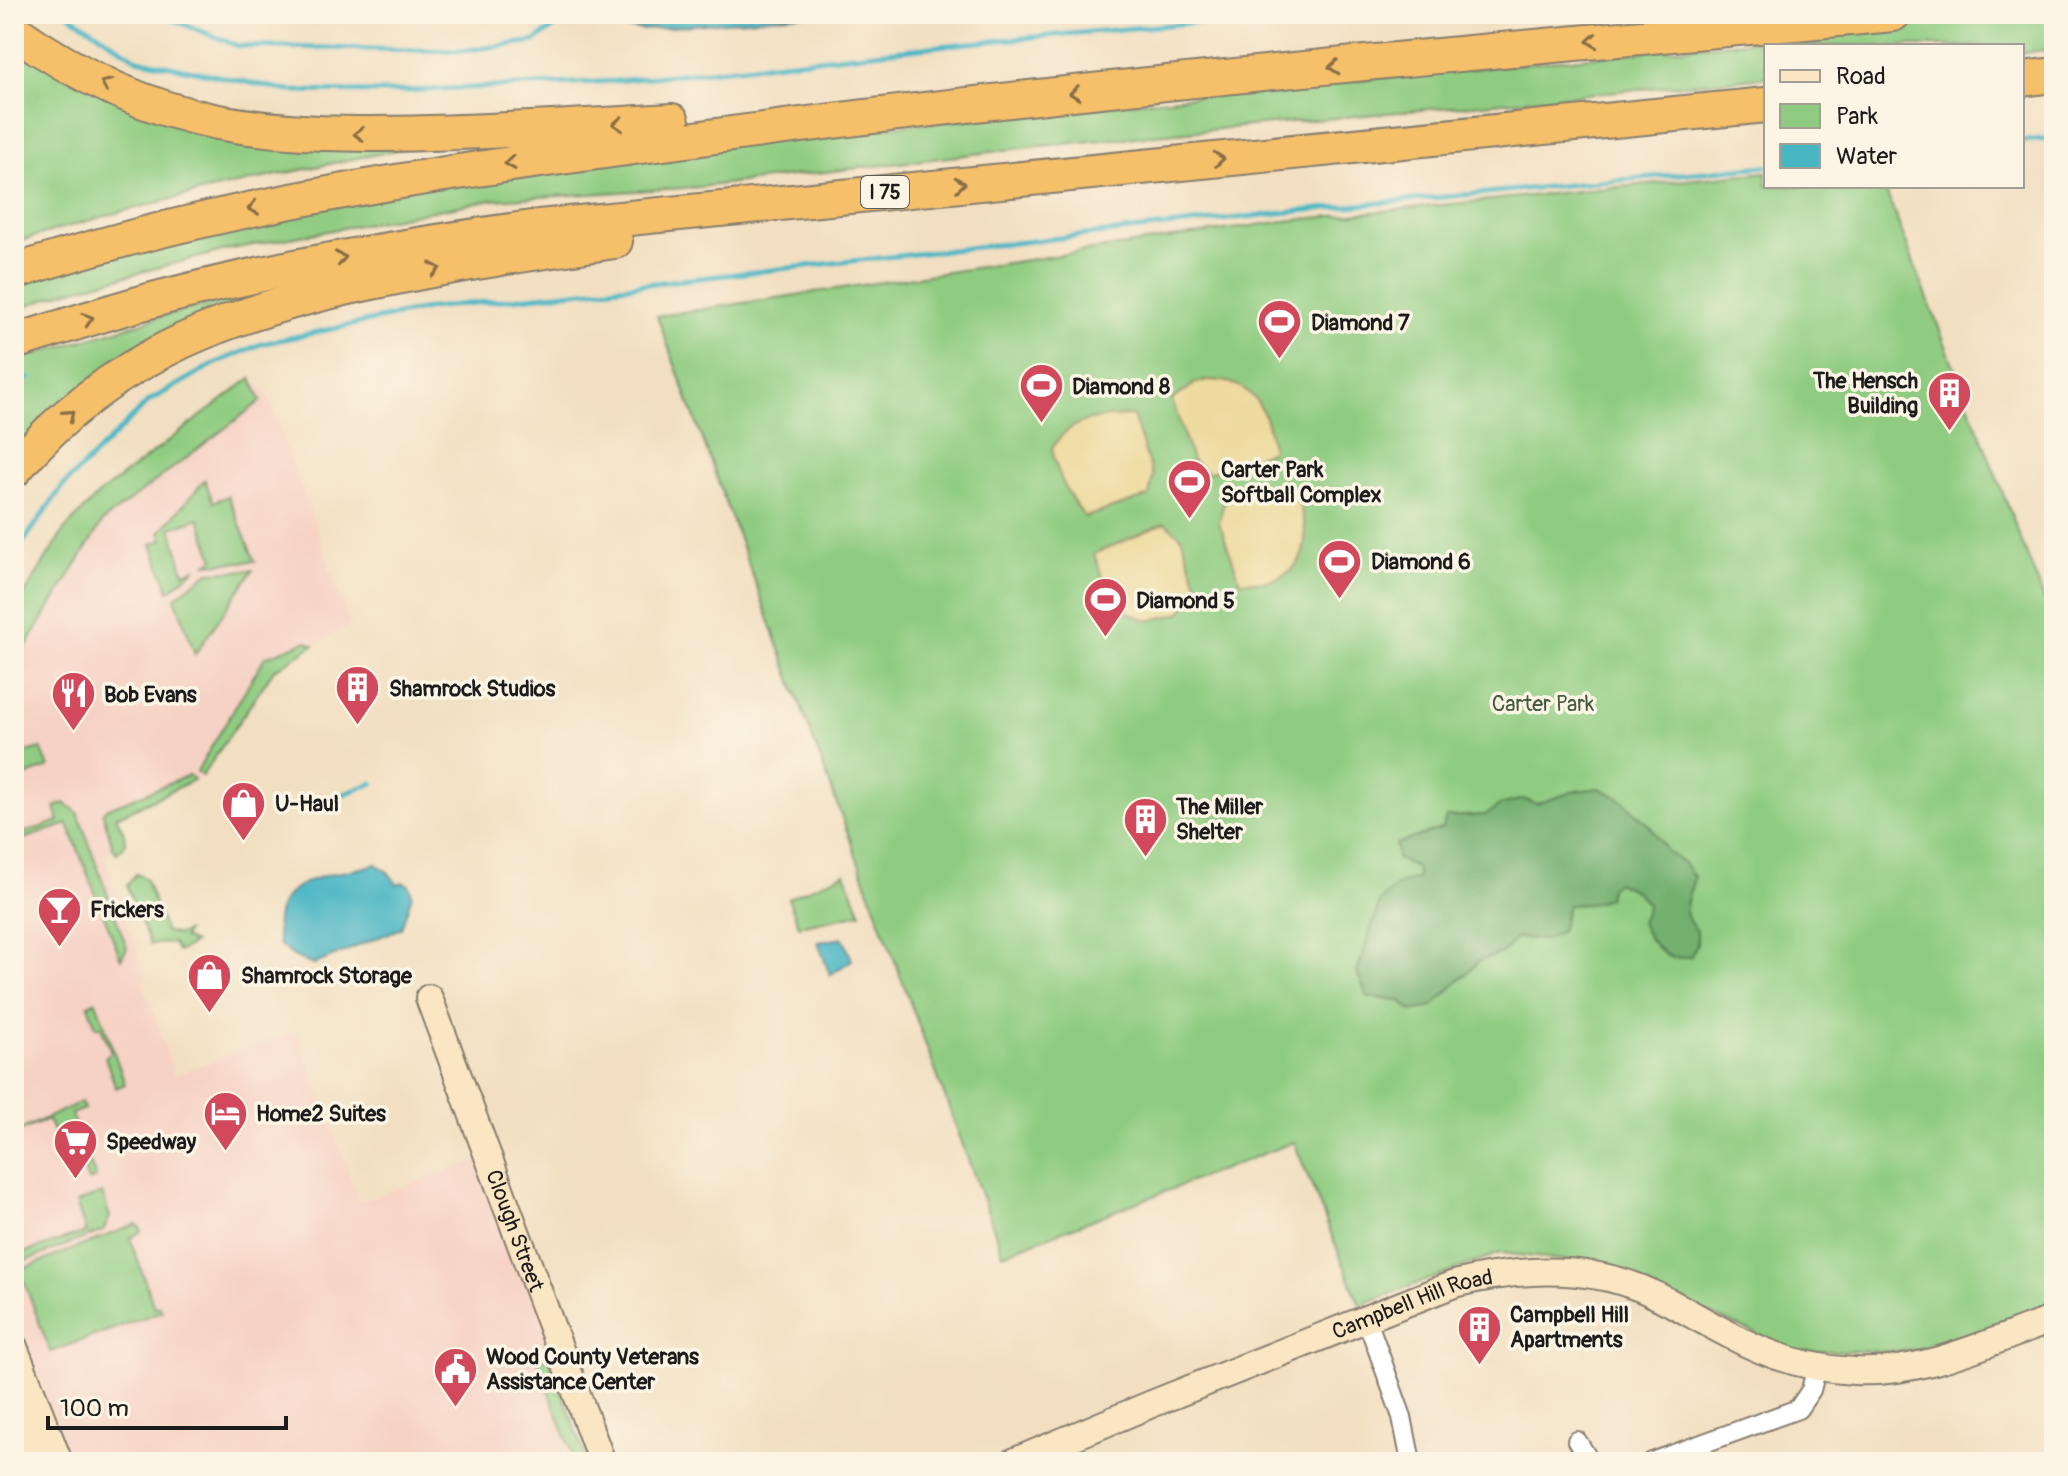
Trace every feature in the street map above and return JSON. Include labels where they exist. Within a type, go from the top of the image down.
[{"type":"highway","points":[[14,272],[138,236],[335,191],[450,171],[920,109],[1893,14]]},
{"type":"highway","points":[[14,31],[71,67],[148,102],[217,122],[264,129],[384,134],[492,131],[920,109]]},
{"type":"highway","points":[[2024,79],[2054,75]]},
{"type":"highway","name":"I 75","points":[[14,342],[172,295],[351,256],[539,227],[1764,105]]},
{"type":"highway","points":[[14,470],[77,408],[145,360],[187,337],[265,307],[429,270],[547,250],[749,224],[922,188]]},
{"type":"main road","name":"Clough Street","points":[[429,998],[602,1462]]},
{"type":"main road","name":"Campbell Hill Road","points":[[1013,1462],[1465,1281],[1511,1273],[1569,1271],[1638,1287],[1766,1352],[1817,1366],[1854,1371],[1914,1366],[2054,1319]]},
{"type":"main road","points":[[14,1347],[59,1462]]},
{"type":"main road","points":[[14,1414],[32,1462]]},
{"type":"street","points":[[1367,1320],[1402,1417],[1411,1462]]},
{"type":"street","points":[[1652,1462],[1798,1409],[1811,1390],[1817,1366]]},
{"type":"street","points":[[1577,1441],[1590,1462]]},
{"type":"shaded area","points":[[251,378],[267,392],[351,626],[337,631],[274,670],[202,776],[116,817],[124,833],[125,844],[117,853],[113,848],[104,856],[145,975],[143,990],[150,1001],[174,1075],[294,1032],[298,1034],[359,1202],[487,1156],[602,1462],[59,1462],[14,1347],[14,611],[64,530],[99,494]]},
{"type":"green space","points":[[2024,14],[2054,14],[2054,49],[2024,53],[2024,44],[1764,44],[1764,77],[1040,146],[700,187],[491,200],[227,250],[68,291],[14,310],[14,273],[482,167]]},
{"type":"green space","points":[[14,42],[69,77],[420,145],[165,201],[14,243]]},
{"type":"green space","name":"Carter Park","points":[[1764,172],[1764,188],[1885,188],[2054,625],[2054,1311],[1931,1351],[1796,1351],[1589,1263],[1500,1253],[1360,1305],[1294,1142],[1003,1254],[657,316],[1284,221]]},
{"type":"green space","points":[[228,300],[231,308],[14,447],[14,361],[163,316]]},
{"type":"green space","points":[[251,378],[261,401],[103,521],[14,666],[14,611],[64,530],[99,494]]},
{"type":"green space","points":[[205,480],[213,502],[228,496],[255,561],[207,564],[214,559],[199,518],[171,528],[184,573],[196,568],[169,591],[152,544],[163,540],[160,532]]},
{"type":"green space","points":[[253,570],[195,654],[175,597],[209,572]]},
{"type":"green space","points":[[307,641],[314,645],[274,670],[202,776],[197,771],[265,657]]},
{"type":"green space","points":[[41,748],[49,767],[14,780],[14,756]]},
{"type":"green space","points":[[190,775],[194,780],[116,817],[124,833],[125,844],[117,853],[103,813],[106,809]]},
{"type":"green space","points":[[1600,788],[1622,800],[1651,827],[1667,851],[1684,863],[1694,877],[1686,905],[1687,917],[1697,931],[1697,945],[1691,956],[1666,955],[1654,945],[1641,923],[1648,904],[1635,891],[1617,882],[1610,888],[1608,898],[1590,904],[1568,905],[1561,931],[1545,940],[1516,938],[1502,953],[1479,961],[1432,1007],[1411,1011],[1401,1001],[1368,997],[1357,973],[1380,901],[1397,885],[1418,878],[1416,867],[1397,859],[1396,844],[1443,828],[1446,817],[1485,815],[1500,805],[1523,799],[1537,804],[1575,791]]},
{"type":"green space","points":[[65,803],[78,813],[127,948],[121,959],[68,824],[14,842],[14,836],[59,821],[55,807]]},
{"type":"green space","points":[[845,873],[861,913],[799,926],[788,898]]},
{"type":"green space","points":[[136,874],[145,878],[165,931],[178,935],[186,932],[183,938],[194,943],[178,952],[173,943],[150,944],[127,886]]},
{"type":"green space","points":[[96,1001],[125,1084],[116,1088],[105,1057],[111,1052],[101,1027],[96,1027],[88,1005]]},
{"type":"green space","points":[[81,1102],[84,1109],[71,1114],[96,1178],[88,1181],[77,1152],[71,1154],[62,1135],[56,1137],[48,1120],[14,1133]]},
{"type":"green space","points":[[102,1193],[110,1217],[103,1231],[17,1264],[14,1256],[86,1232],[76,1203]]},
{"type":"green space","points":[[137,1224],[142,1231],[130,1238],[154,1307],[159,1306],[162,1311],[50,1352],[20,1270]]},
{"type":"green space","points":[[549,1358],[588,1462],[575,1462],[537,1359]]},
{"type":"sand","points":[[1209,380],[1237,385],[1256,400],[1267,423],[1272,451],[1208,473],[1192,460],[1172,400],[1196,383]]},
{"type":"sand","points":[[1133,416],[1153,476],[1149,496],[1085,517],[1064,485],[1052,448],[1068,430],[1087,421]]},
{"type":"sand","points":[[1287,480],[1304,522],[1303,551],[1287,573],[1267,581],[1240,581],[1219,522],[1224,502]]},
{"type":"sand","points":[[1165,523],[1181,536],[1200,592],[1180,613],[1148,621],[1112,605],[1094,554]]},
{"type":"water","points":[[591,14],[811,14],[641,30],[602,24]]},
{"type":"water","points":[[376,864],[388,872],[397,884],[402,882],[409,885],[412,895],[401,928],[313,965],[279,945],[277,919],[290,892],[316,878]]},
{"type":"water","points":[[843,938],[852,960],[830,975],[818,942]]},
{"type":"waterway","points":[[68,14],[137,59],[289,91],[385,92],[616,81],[948,45],[1288,14]]},
{"type":"waterway","points":[[159,14],[238,46],[461,51],[535,41],[572,14]]},
{"type":"waterway","points":[[2024,141],[2054,138]]},
{"type":"waterway","points":[[14,555],[63,486],[149,401],[214,364],[261,344],[431,308],[1318,209],[1764,166]]},
{"type":"waterway","points":[[14,384],[30,378]]},
{"type":"waterway","points":[[309,807],[373,783]]},
{"type":"place","name":"Diamond 7","points":[[1280,361]]},
{"type":"place","name":"Diamond 8","points":[[1041,425]]},
{"type":"place","name":"The Hensch Building","points":[[1949,432]]},
{"type":"place","name":"Carter Park Softball Complex","points":[[1190,521]]},
{"type":"place","name":"Diamond 6","points":[[1340,600]]},
{"type":"place","name":"Diamond 5","points":[[1105,639]]},
{"type":"place","name":"Shamrock Studios","points":[[358,727]]},
{"type":"place","name":"Bob Evans","points":[[73,733]]},
{"type":"place","name":"U-Haul","points":[[244,842]]},
{"type":"place","name":"The Miller Shelter","points":[[1145,858]]},
{"type":"place","name":"Frickers","points":[[59,948]]},
{"type":"place","name":"Shamrock Storage","points":[[210,1014]]},
{"type":"place","name":"Home2 Suites","points":[[225,1152]]},
{"type":"place","name":"Speedway","points":[[75,1180]]},
{"type":"place","name":"Campbell Hill Apartments","points":[[1479,1366]]},
{"type":"place","name":"Wood County Veterans Assistance Center","points":[[455,1408]]}]
